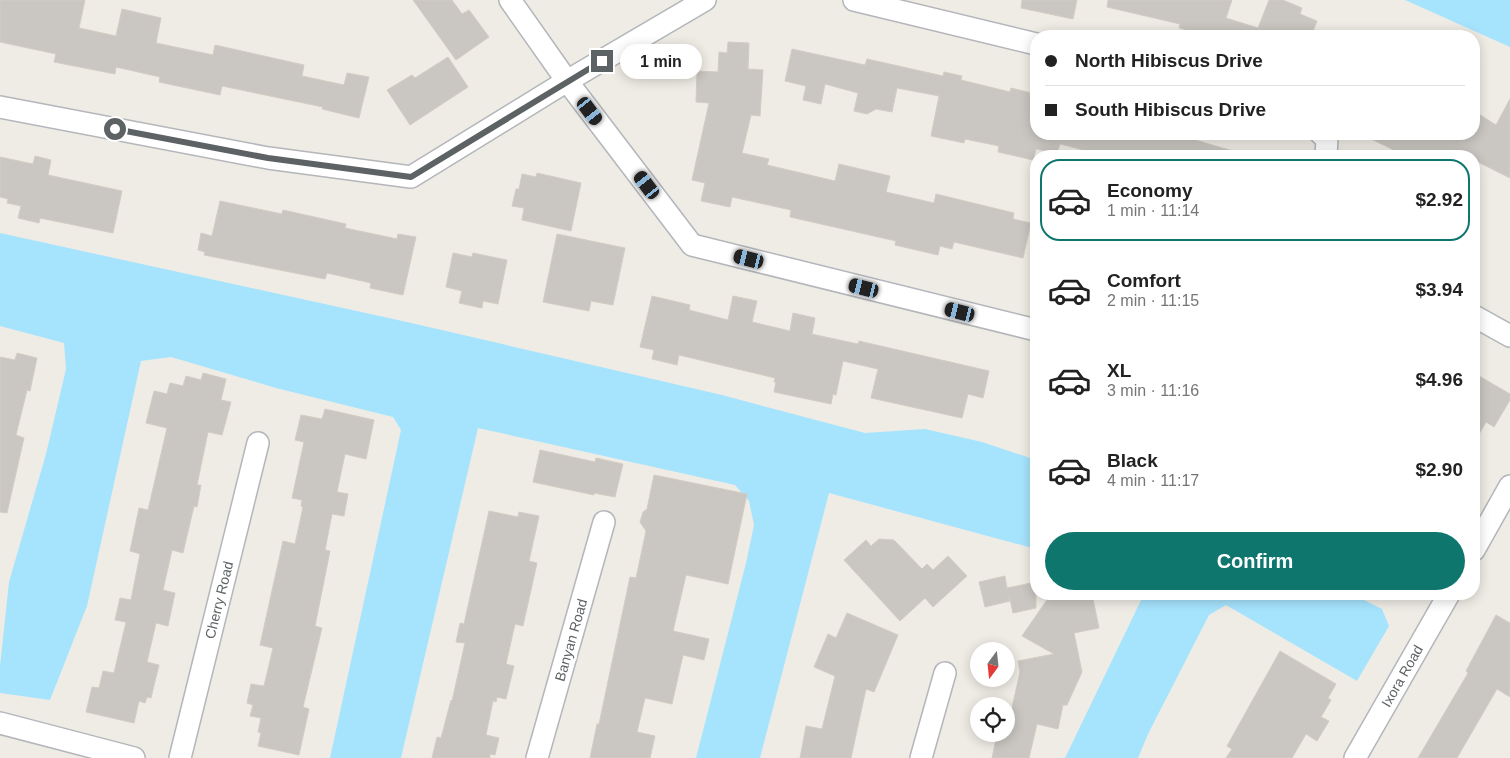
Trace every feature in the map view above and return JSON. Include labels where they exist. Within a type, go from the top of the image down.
[{"type":"street","points":[[510,0],[567,81],[692,245],[1030,329]]},
{"type":"street","points":[[0,107],[268,158],[411,177],[567,81],[705,0]]},
{"type":"street","points":[[854,0],[1030,43]]},
{"type":"street","points":[[1480,319],[1510,336]]},
{"type":"street","name":"Cherry Road","points":[[180,758],[258,443]]},
{"type":"street","points":[[1480,539],[1510,486]]},
{"type":"street","name":"Banyan Road","points":[[537,758],[604,522]]},
{"type":"street","name":"Ixora Road","points":[[1355,758],[1446,600]]},
{"type":"street","points":[[921,758],[945,673]]},
{"type":"street","points":[[0,723],[134,758]]},
{"type":"water","points":[[1405,0],[1510,0],[1510,47],[1480,34],[1480,30],[1472,30]]},
{"type":"water","points":[[0,233],[407,322],[722,395],[865,433],[925,429],[982,442],[1030,458],[1030,547],[829,493],[760,758],[696,758],[754,525],[749,501],[735,485],[478,428],[401,758],[330,758],[401,430],[393,417],[276,388],[171,357],[141,361],[87,606],[50,700],[0,693],[0,666],[9,582],[46,454],[66,369],[64,343],[0,326]]},
{"type":"water","points":[[1141,600],[1364,600],[1382,609],[1389,626],[1357,681],[1226,605],[1209,615],[1148,734],[1138,758],[1065,758]]},
{"type":"building","points":[[0,0],[85,0],[79,28],[116,36],[122,9],[161,18],[156,43],[213,55],[215,45],[304,65],[302,76],[344,85],[347,73],[369,77],[359,118],[322,109],[323,107],[222,86],[220,95],[159,82],[160,77],[116,67],[115,74],[54,62],[56,54],[0,42]]},
{"type":"building","points":[[413,0],[452,0],[462,14],[469,10],[489,37],[456,60]]},
{"type":"building","points":[[1022,0],[1077,0],[1073,19],[1021,8]]},
{"type":"building","points":[[1108,0],[1232,0],[1226,18],[1258,28],[1269,0],[1283,0],[1302,8],[1300,14],[1317,21],[1313,30],[1186,30],[1179,28],[1180,24],[1107,7]]},
{"type":"building","points":[[728,42],[749,43],[748,69],[763,70],[760,116],[751,115],[742,153],[769,159],[767,165],[835,181],[839,164],[890,176],[886,192],[934,203],[936,194],[1014,213],[1013,219],[1030,223],[1023,258],[954,242],[952,249],[940,246],[938,255],[895,245],[896,241],[790,217],[791,210],[732,197],[730,207],[701,201],[705,183],[692,180],[709,103],[696,102],[697,71],[718,72],[719,52],[727,53]]},
{"type":"building","points":[[792,49],[865,65],[867,59],[943,76],[944,72],[962,76],[961,80],[1010,92],[1011,88],[1030,93],[1030,140],[1195,140],[1229,150],[1084,150],[1060,144],[1058,150],[1030,150],[1030,159],[998,152],[999,146],[965,139],[964,143],[931,136],[939,96],[897,88],[892,112],[876,109],[867,114],[854,111],[858,93],[825,84],[821,104],[803,100],[806,86],[785,81]]},
{"type":"building","points":[[448,57],[468,87],[410,125],[387,90],[412,75],[415,78]]},
{"type":"building","points":[[1510,99],[1510,178],[1480,163],[1480,150],[1394,150],[1373,140],[1480,140],[1480,115],[1496,125]]},
{"type":"building","points":[[35,156],[51,160],[48,175],[122,191],[113,233],[40,218],[39,223],[18,218],[21,206],[7,203],[8,199],[0,197],[0,157],[33,164]]},
{"type":"building","points":[[537,173],[581,183],[571,231],[522,220],[524,208],[512,206],[516,189],[519,189],[522,174],[536,177]]},
{"type":"building","points":[[220,201],[282,214],[283,210],[346,224],[345,228],[397,239],[398,234],[416,237],[403,295],[370,288],[371,283],[327,273],[325,279],[204,255],[205,252],[198,250],[201,233],[212,236]]},
{"type":"building","points":[[557,234],[625,248],[613,305],[591,301],[589,311],[543,302]]},
{"type":"building","points":[[453,253],[472,257],[473,253],[507,260],[498,304],[483,301],[482,308],[459,303],[462,291],[446,287]]},
{"type":"building","points":[[652,296],[690,305],[689,310],[728,320],[733,296],[757,301],[752,322],[790,331],[793,313],[815,318],[812,334],[858,344],[859,341],[989,371],[983,398],[968,394],[962,418],[871,398],[878,369],[843,361],[836,395],[833,394],[831,404],[774,392],[775,378],[679,355],[677,365],[652,359],[654,350],[640,347]]},
{"type":"building","points":[[17,353],[37,358],[30,391],[27,390],[16,435],[24,438],[7,513],[0,512],[0,357],[15,360]]},
{"type":"building","points":[[203,373],[226,379],[221,400],[231,402],[222,435],[208,432],[197,485],[201,485],[197,507],[194,506],[183,553],[172,550],[163,590],[175,593],[168,626],[156,623],[147,662],[159,665],[151,698],[147,697],[145,703],[139,701],[134,723],[86,712],[92,687],[99,688],[103,671],[114,673],[126,622],[115,620],[120,598],[131,600],[140,554],[130,551],[139,508],[148,510],[167,428],[146,423],[154,391],[167,394],[170,383],[183,386],[186,376],[201,380]]},
{"type":"building","points":[[1480,376],[1510,394],[1510,400],[1494,427],[1486,422],[1480,432]]},
{"type":"building","points":[[325,409],[374,420],[366,459],[345,454],[337,492],[348,494],[344,516],[332,514],[325,550],[330,551],[315,626],[322,628],[303,707],[309,709],[299,755],[258,746],[261,733],[258,732],[261,718],[250,716],[253,705],[247,703],[251,684],[264,686],[273,648],[260,645],[283,541],[295,544],[303,507],[301,506],[302,500],[292,498],[304,442],[295,440],[301,415],[322,419]]},
{"type":"building","points":[[540,450],[595,462],[596,458],[623,464],[615,497],[594,493],[594,495],[533,482]]},
{"type":"building","points":[[654,475],[747,494],[728,584],[686,575],[673,631],[709,639],[704,660],[683,655],[672,704],[645,698],[637,732],[655,736],[650,758],[590,758],[630,577],[636,578],[646,531],[640,522],[643,512],[647,509]]},
{"type":"building","points":[[489,511],[518,517],[519,512],[539,516],[529,561],[537,563],[523,626],[515,624],[506,664],[514,666],[506,699],[497,697],[496,702],[493,701],[486,735],[499,738],[495,755],[490,754],[490,758],[432,758],[437,737],[441,738],[452,701],[465,643],[456,642],[460,623],[464,624]]},
{"type":"building","points":[[879,539],[894,540],[922,569],[927,564],[933,570],[948,556],[967,576],[933,607],[925,598],[900,621],[844,560],[866,540],[871,546]]},
{"type":"building","points":[[1005,576],[1007,588],[1030,583],[1030,600],[1036,600],[1036,608],[1013,613],[1009,595],[1010,601],[985,607],[979,582]]},
{"type":"building","points":[[1047,600],[1093,600],[1099,628],[1074,633],[1082,672],[1067,705],[1063,705],[1058,729],[1037,724],[1029,758],[992,758],[995,742],[1015,742],[1014,697],[1020,672],[1018,661],[1054,654],[1022,636]]},
{"type":"building","points":[[847,613],[898,635],[874,692],[866,689],[851,758],[800,758],[806,726],[822,729],[835,676],[814,667],[828,634],[836,638]]},
{"type":"building","points":[[1496,615],[1510,623],[1510,697],[1497,689],[1457,758],[1418,758],[1468,673],[1466,671]]},
{"type":"building","points":[[1280,651],[1336,684],[1328,698],[1331,700],[1321,717],[1329,721],[1317,741],[1306,734],[1292,758],[1226,758],[1232,749],[1227,746]]},
{"type":"route","points":[[115,129],[268,158],[411,177],[602,61]]}]
